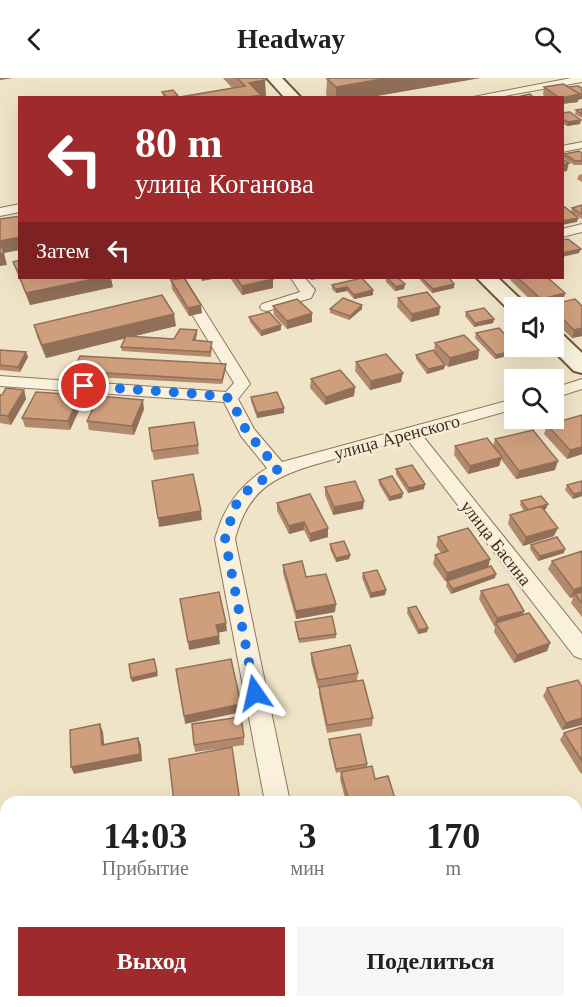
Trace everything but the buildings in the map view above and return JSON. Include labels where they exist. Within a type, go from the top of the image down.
[{"type":"main road","points":[[274,78],[292,96]]},
{"type":"main road","points":[[489,279],[508,297]]},
{"type":"main road","points":[[564,349],[582,366]]},
{"type":"street","points":[[485,96],[582,80]]},
{"type":"street","points":[[564,149],[582,145]]},
{"type":"street","points":[[0,212],[18,208]]},
{"type":"street","points":[[564,232],[582,228]]},
{"type":"street","points":[[178,279],[242,384],[230,398]]},
{"type":"street","points":[[267,307],[306,295],[308,290],[299,279]]},
{"type":"street","points":[[0,381],[230,398]]},
{"type":"street","points":[[564,390],[582,384]]},
{"type":"street","points":[[230,398],[247,432],[278,469],[247,491],[235,506],[225,539],[276,796]]},
{"type":"street","name":"улица Аренского","points":[[278,469],[504,407]]},
{"type":"street","name":"улица Басина","points":[[412,434],[448,483],[582,650]]},
{"type":"route","points":[[84,386],[230,398],[247,432],[278,469],[247,491],[235,506],[225,539],[255,693]]}]
